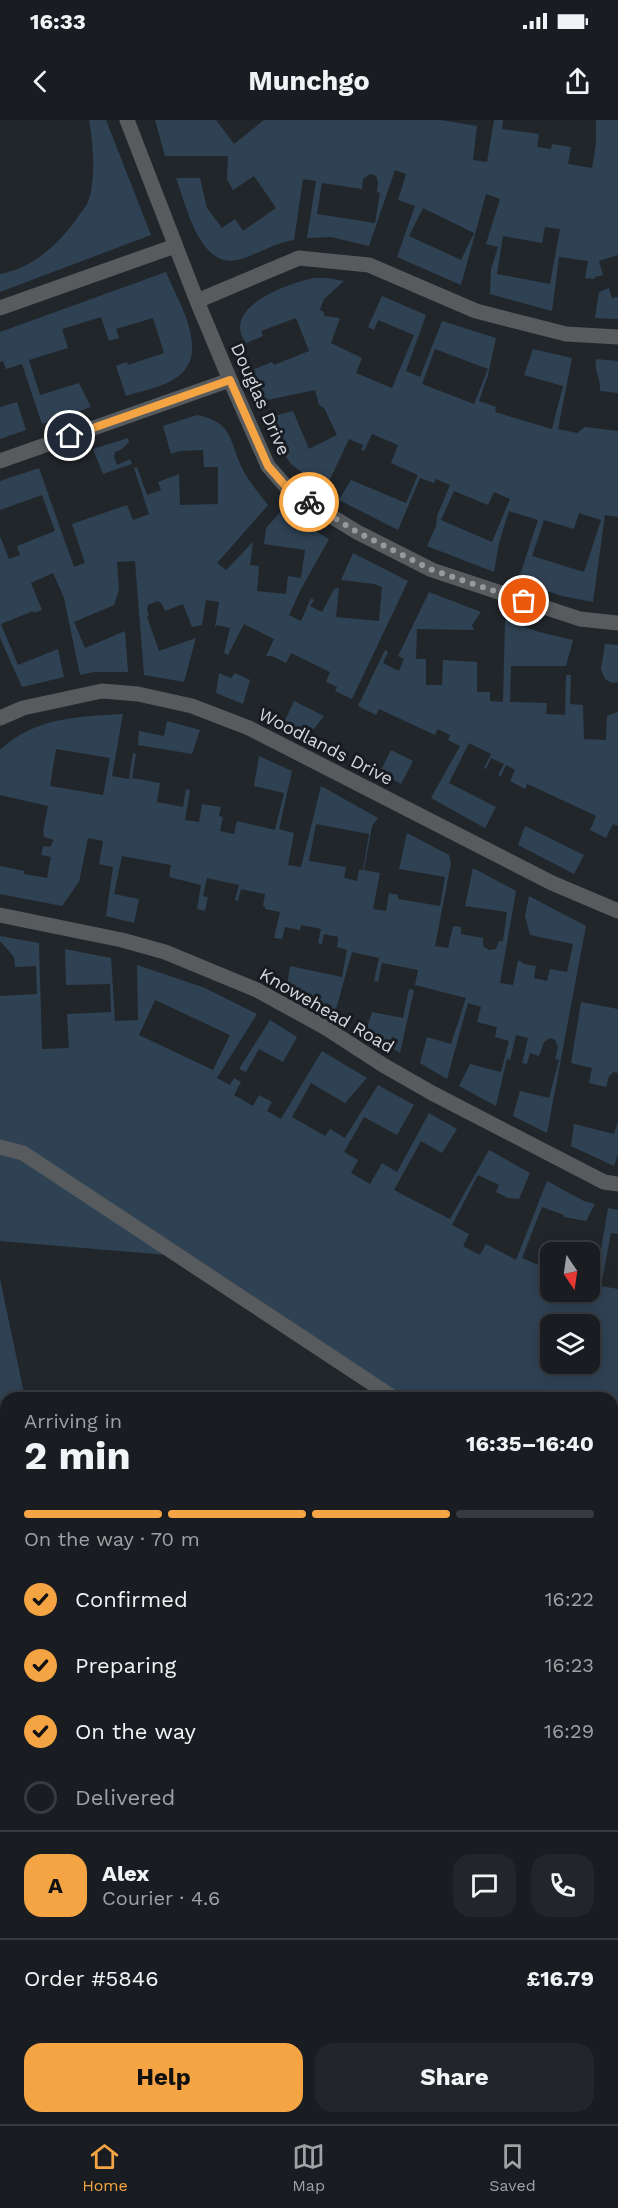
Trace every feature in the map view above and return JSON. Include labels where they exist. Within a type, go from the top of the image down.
[{"type":"street","name":"Douglas Drive","points":[[127,120],[230,380],[268,466],[290,491],[357,532],[432,570],[580,619],[618,623]]},
{"type":"street","points":[[0,308],[175,246]]},
{"type":"street","points":[[197,301],[298,258],[369,266],[476,311],[566,334],[618,337]]},
{"type":"street","points":[[0,461],[230,380]]},
{"type":"street","name":"Woodlands Drive","points":[[0,718],[22,708],[102,691],[138,694],[199,708],[249,728],[552,883],[618,910]]},
{"type":"street","name":"Knowehead Road","points":[[0,915],[122,940],[165,952],[257,990],[326,1028],[432,1093],[604,1182],[618,1185]]},
{"type":"street","points":[[0,1147],[22,1153],[385,1392]]},
{"type":"shaded area","points":[[89,120],[106,120],[151,235],[0,292],[0,274],[24,266],[46,252],[73,224],[88,203],[93,171]]},
{"type":"shaded area","points":[[155,120],[216,120],[234,144],[264,120],[441,120],[477,126],[473,160],[487,162],[494,120],[503,120],[502,129],[539,134],[537,147],[551,149],[552,144],[571,147],[568,164],[592,168],[596,144],[596,120],[618,120],[618,255],[599,261],[603,275],[595,279],[585,278],[588,261],[559,257],[552,311],[490,294],[491,269],[498,247],[486,244],[500,199],[486,194],[461,285],[397,257],[415,206],[398,200],[406,174],[395,170],[369,246],[331,237],[307,238],[316,181],[303,179],[294,240],[237,260],[224,260],[213,254],[196,232],[176,178],[200,178],[207,208],[222,228],[235,219],[243,231],[276,208],[254,176],[233,190],[227,179],[228,156],[165,156]],"holes":[[[370,174],[376,176],[377,192],[380,193],[375,223],[317,214],[322,183],[362,189],[363,179]],[[423,208],[474,233],[461,260],[409,236]],[[545,227],[560,229],[550,284],[497,274],[503,236],[542,243]]]},
{"type":"shaded area","points":[[166,272],[190,330],[191,359],[184,371],[171,381],[155,388],[126,396],[116,366],[127,362],[128,365],[164,353],[153,318],[116,329],[119,338],[109,341],[101,317],[62,329],[68,348],[29,360],[40,395],[79,383],[91,407],[42,424],[22,364],[6,369],[3,361],[0,362],[0,332]]},
{"type":"shaded area","points":[[328,278],[344,281],[324,299],[320,310],[324,312],[324,316],[340,318],[331,343],[362,358],[356,373],[392,388],[414,335],[378,320],[374,330],[368,327],[382,296],[426,315],[406,371],[420,377],[442,321],[496,338],[488,375],[479,401],[496,407],[495,412],[552,429],[563,386],[524,375],[533,349],[572,358],[558,429],[577,433],[585,427],[618,431],[618,517],[605,515],[593,602],[562,596],[518,581],[538,520],[509,511],[499,543],[494,572],[427,546],[450,485],[436,479],[434,483],[420,478],[398,530],[339,500],[351,480],[406,503],[418,475],[391,463],[398,445],[372,434],[364,451],[361,450],[363,445],[349,439],[325,490],[291,464],[284,454],[270,417],[293,411],[309,449],[337,435],[324,408],[319,405],[315,390],[263,401],[252,370],[272,362],[274,365],[309,351],[296,318],[261,331],[263,336],[246,343],[240,330],[242,319],[249,308],[275,291],[304,281]],"holes":[[[435,349],[488,369],[474,404],[422,384]],[[454,491],[488,505],[494,492],[510,499],[492,542],[441,520]],[[579,513],[601,520],[584,572],[532,556],[544,520],[574,529]]]},
{"type":"shaded area","points":[[609,288],[612,298],[618,297],[618,319],[595,318],[599,292]]},
{"type":"shaded area","points":[[596,359],[618,361],[618,393],[600,391]]},
{"type":"shaded area","points":[[17,402],[26,430],[0,439],[0,407]]},
{"type":"shaded area","points":[[197,415],[209,418],[224,428],[245,474],[268,505],[217,563],[226,570],[253,542],[250,565],[259,566],[257,591],[286,594],[288,576],[301,578],[305,550],[264,544],[266,528],[281,511],[329,539],[289,615],[301,621],[311,598],[314,600],[310,606],[322,612],[334,589],[339,588],[336,617],[379,621],[382,587],[341,580],[353,553],[408,581],[352,699],[335,691],[337,687],[326,682],[330,672],[291,653],[286,663],[272,656],[266,656],[274,639],[244,624],[228,655],[224,653],[230,628],[217,625],[215,627],[219,602],[206,600],[202,625],[192,627],[183,604],[165,611],[158,601],[148,605],[149,616],[147,617],[159,651],[196,638],[184,682],[144,675],[135,561],[117,562],[119,590],[114,605],[74,622],[85,648],[125,631],[128,672],[94,672],[80,675],[64,598],[53,573],[31,583],[42,610],[34,613],[33,611],[1,624],[18,665],[58,649],[64,677],[22,687],[0,638],[0,536],[9,559],[20,555],[17,546],[55,531],[42,495],[0,510],[0,481],[39,468],[74,567],[85,563],[72,524],[127,505],[133,520],[149,514],[134,468],[137,467],[147,495],[161,490],[158,482],[179,474],[180,505],[218,504],[218,467],[204,467],[203,450],[179,451],[171,454],[163,426]]},
{"type":"shaded area","points":[[128,438],[129,442],[115,452],[114,457],[117,465],[130,459],[132,464],[103,474],[93,449]]},
{"type":"shaded area","points":[[429,592],[481,612],[472,625],[474,630],[417,629],[416,659],[426,659],[426,685],[442,685],[443,660],[477,662],[477,692],[490,692],[490,701],[503,702],[505,620],[539,632],[573,640],[566,666],[511,666],[510,702],[547,703],[546,714],[565,715],[566,675],[571,675],[570,704],[583,705],[584,739],[606,740],[607,716],[618,712],[618,826],[613,824],[606,838],[590,830],[596,816],[532,786],[527,784],[525,789],[510,781],[515,770],[506,765],[501,776],[498,775],[504,764],[491,758],[486,769],[484,768],[491,754],[469,743],[449,783],[496,807],[485,828],[431,798],[460,746],[448,740],[450,735],[438,729],[435,735],[379,709],[376,715],[358,706],[385,650],[388,652],[383,663],[399,671],[404,659],[398,656]]},
{"type":"shaded area","points":[[605,644],[618,645],[618,682],[612,683],[605,679],[601,669]]},
{"type":"shaded area","points":[[219,673],[231,678],[235,673],[250,680],[243,704],[216,693]]},
{"type":"shaded area","points":[[294,701],[324,716],[309,735],[284,723]]},
{"type":"shaded area","points":[[123,714],[112,776],[129,779],[133,753],[136,754],[132,778],[160,783],[157,802],[183,807],[186,789],[190,790],[185,820],[199,822],[202,804],[221,807],[219,816],[223,817],[220,831],[234,834],[237,821],[275,830],[284,793],[254,786],[259,756],[292,771],[279,829],[294,833],[288,865],[301,867],[321,786],[378,818],[372,826],[364,870],[380,873],[373,909],[386,911],[389,893],[398,895],[398,899],[440,906],[445,877],[399,869],[407,833],[449,855],[451,863],[435,946],[448,948],[453,926],[461,927],[461,934],[483,938],[483,946],[489,950],[496,949],[499,941],[503,941],[507,912],[465,906],[473,868],[516,891],[500,983],[513,985],[518,960],[524,964],[536,966],[534,978],[547,981],[550,969],[567,972],[573,944],[530,935],[525,916],[529,896],[586,926],[547,1133],[513,1116],[520,1091],[549,1098],[559,1060],[555,1059],[558,1047],[555,1040],[550,1038],[544,1042],[539,1056],[530,1053],[527,1064],[522,1063],[528,1038],[516,1035],[510,1060],[507,1059],[496,1106],[459,1086],[470,1064],[501,1072],[509,1041],[495,1037],[497,1027],[477,1022],[481,1007],[468,1003],[447,1079],[420,1063],[427,1037],[451,1044],[466,998],[415,985],[418,970],[382,963],[378,982],[374,981],[379,958],[352,952],[335,1013],[287,985],[290,966],[342,977],[347,950],[337,947],[338,937],[324,934],[322,944],[318,943],[321,929],[301,925],[300,930],[285,927],[282,939],[274,938],[280,912],[265,909],[263,906],[265,894],[241,889],[238,901],[235,900],[239,885],[207,878],[203,896],[208,897],[205,911],[197,909],[201,885],[169,877],[171,865],[122,856],[114,894],[139,899],[134,923],[106,916],[113,867],[99,864],[103,841],[88,838],[79,882],[62,906],[0,894],[0,866],[24,871],[24,874],[47,878],[51,857],[41,855],[43,846],[50,847],[54,840],[44,837],[48,806],[0,795],[0,750],[13,739],[42,725],[73,718]],"holes":[[[56,749],[110,758],[103,795],[50,786]],[[316,824],[369,834],[363,870],[359,870],[357,881],[344,878],[346,867],[309,861]]]},
{"type":"shaded area","points":[[167,721],[200,730],[192,754],[138,745],[139,731],[164,736]]},
{"type":"shaded area","points":[[391,750],[413,761],[401,784],[380,772]]},
{"type":"shaded area","points":[[525,826],[584,855],[574,874],[518,845]]},
{"type":"shaded area","points":[[0,936],[39,943],[42,1049],[69,1048],[67,1014],[111,1012],[110,984],[66,985],[65,949],[111,958],[115,1021],[138,1020],[137,965],[205,988],[257,1014],[217,1078],[230,1085],[234,1078],[241,1082],[234,1095],[253,1106],[259,1095],[272,1102],[267,1111],[281,1119],[322,1051],[367,1078],[345,1103],[311,1083],[292,1117],[325,1136],[330,1129],[345,1138],[378,1085],[414,1105],[397,1135],[364,1117],[344,1152],[358,1160],[351,1173],[370,1184],[382,1163],[397,1172],[429,1113],[457,1129],[442,1153],[421,1141],[394,1190],[450,1219],[489,1150],[530,1173],[519,1199],[508,1198],[496,1192],[499,1185],[478,1175],[452,1225],[469,1234],[463,1246],[480,1255],[486,1244],[516,1260],[547,1181],[584,1201],[595,1204],[586,1221],[564,1217],[564,1215],[542,1207],[522,1258],[540,1266],[540,1302],[600,1302],[600,1256],[608,1208],[618,1210],[618,1234],[611,1233],[601,1286],[618,1289],[618,1392],[385,1392],[179,1256],[0,1241],[0,996],[37,994],[36,966],[15,967],[14,957],[0,941]],"holes":[[[155,1000],[230,1035],[213,1070],[139,1035]]]},
{"type":"shaded area","points":[[409,989],[414,990],[400,1053],[366,1031],[372,1012],[403,1018]]},
{"type":"shaded area","points":[[581,1002],[618,1009],[618,1073],[614,1072],[609,1076],[606,1087],[589,1083],[592,1068],[571,1063]]},
{"type":"shaded area","points":[[270,1020],[297,1037],[283,1062],[259,1049],[246,1072],[239,1069]]},
{"type":"shaded area","points":[[618,1121],[618,1154],[614,1166],[571,1146],[574,1124],[614,1134]]},
{"type":"shaded area","points":[[0,1279],[24,1392],[0,1392]]},
{"type":"way so far","points":[[309,502],[393,552],[432,570],[524,601]]},
{"type":"route","points":[[70,436],[230,380],[268,466],[290,491],[309,502]]}]
